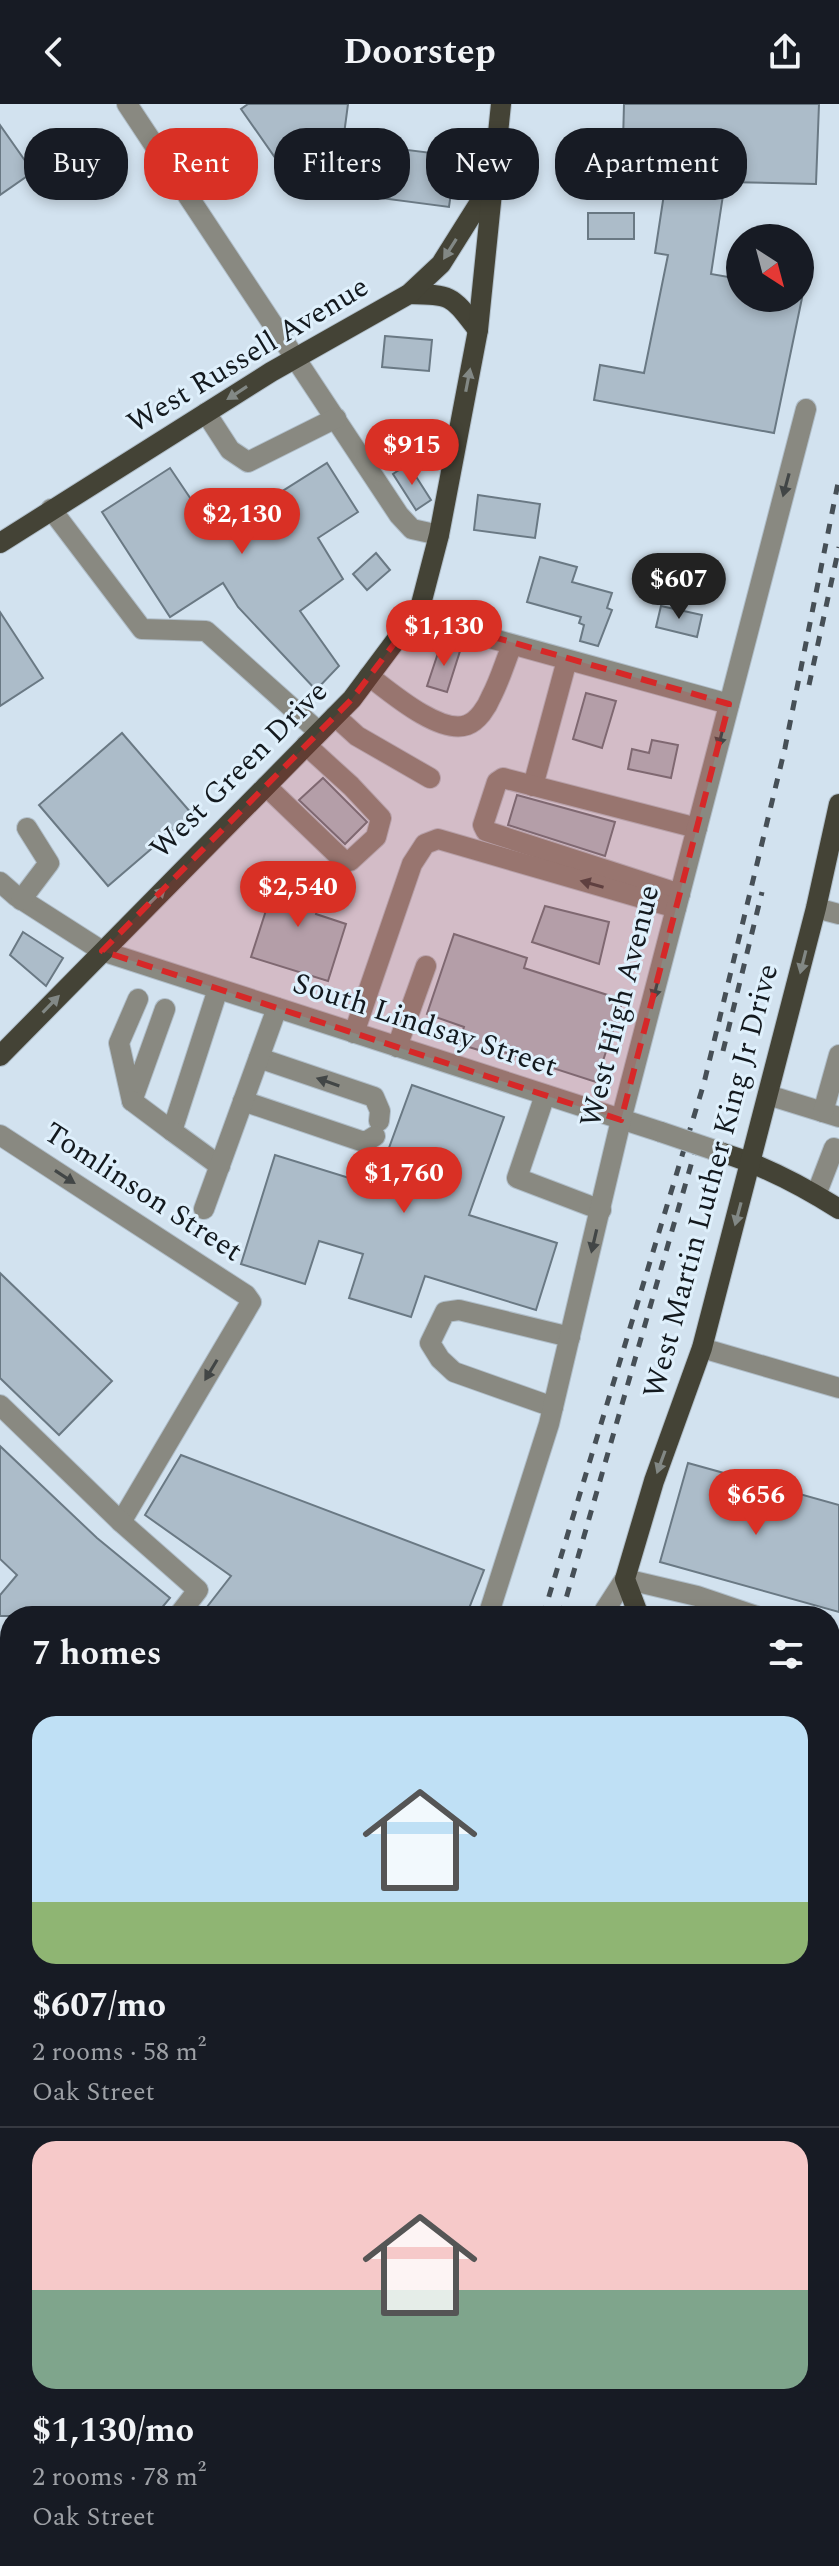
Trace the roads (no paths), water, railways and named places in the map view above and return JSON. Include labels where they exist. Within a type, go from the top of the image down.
[{"type":"main road","name":"West Green Drive","points":[[498,128],[501,104]]},
{"type":"main road","name":"West Russell Avenue","points":[[0,543],[296,358],[409,294],[441,264],[481,200]]},
{"type":"main road","name":"West Green Drive","points":[[0,1056],[352,699],[416,615],[439,535],[478,330],[490,200]]},
{"type":"main road","points":[[409,294],[442,295],[457,303],[478,330]]},
{"type":"main road","name":"West Martin Luther King Jr Drive","points":[[625,1579],[654,1481],[702,1348],[816,908],[839,804]]},
{"type":"main road","name":"South Lindsay Street","points":[[720,1152],[751,1162],[839,1209]]},
{"type":"main road","points":[[625,1579],[635,1606]]},
{"type":"street","points":[[127,104],[399,515],[412,529],[439,535]]},
{"type":"street","name":"West High Avenue","points":[[491,1606],[553,1407],[621,1120],[806,409]]},
{"type":"street","points":[[206,413],[230,450],[248,462],[336,418]]},
{"type":"street","points":[[51,509],[142,629],[206,631],[313,738],[381,818],[376,837],[350,861],[342,859],[266,786]]},
{"type":"street","points":[[416,615],[512,645],[729,704]]},
{"type":"street","points":[[369,676],[404,702],[447,726],[467,725],[479,716],[491,699],[512,645]]},
{"type":"street","points":[[533,786],[567,660]]},
{"type":"street","points":[[335,716],[357,736],[430,778]]},
{"type":"street","points":[[678,901],[486,831],[483,825],[497,782],[503,778],[697,828]]},
{"type":"street","points":[[21,900],[49,863],[27,828]]},
{"type":"street","points":[[354,1033],[412,864],[425,844],[438,839],[561,875],[678,901]]},
{"type":"street","name":"South Lindsay Street","points":[[0,882],[21,900],[102,951],[720,1152]]},
{"type":"street","points":[[816,908],[839,914]]},
{"type":"street","points":[[397,1047],[426,966]]},
{"type":"street","points":[[172,1131],[218,989]]},
{"type":"street","points":[[138,999],[119,1043],[132,1101],[220,1166]]},
{"type":"street","points":[[204,1209],[277,1008]]},
{"type":"street","points":[[132,1101],[165,1009]]},
{"type":"street","points":[[768,1095],[831,1115],[839,1055]]},
{"type":"street","points":[[243,1101],[361,1141],[367,1141],[377,1128],[380,1111],[374,1097],[259,1058]]},
{"type":"street","points":[[545,1095],[517,1178],[601,1210]]},
{"type":"street","name":"Tomlinson Street","points":[[0,1135],[177,1249],[246,1295],[251,1302],[121,1522]]},
{"type":"street","points":[[816,1195],[837,1143]]},
{"type":"street","points":[[553,1407],[454,1372],[440,1359],[430,1343],[445,1312],[459,1310],[570,1337]]},
{"type":"street","points":[[702,1348],[839,1388]]},
{"type":"street","points":[[0,1405],[121,1522],[198,1590],[186,1606]]},
{"type":"street","points":[[608,1606],[625,1579],[726,1606]]},
{"type":"railway","points":[[546,1606],[704,1083],[785,748],[839,478]]},
{"type":"railway","points":[[809,685],[839,547]]},
{"type":"railway","points":[[723,1051],[762,892]]},
{"type":"railway","points":[[564,1606],[695,1151]]}]
